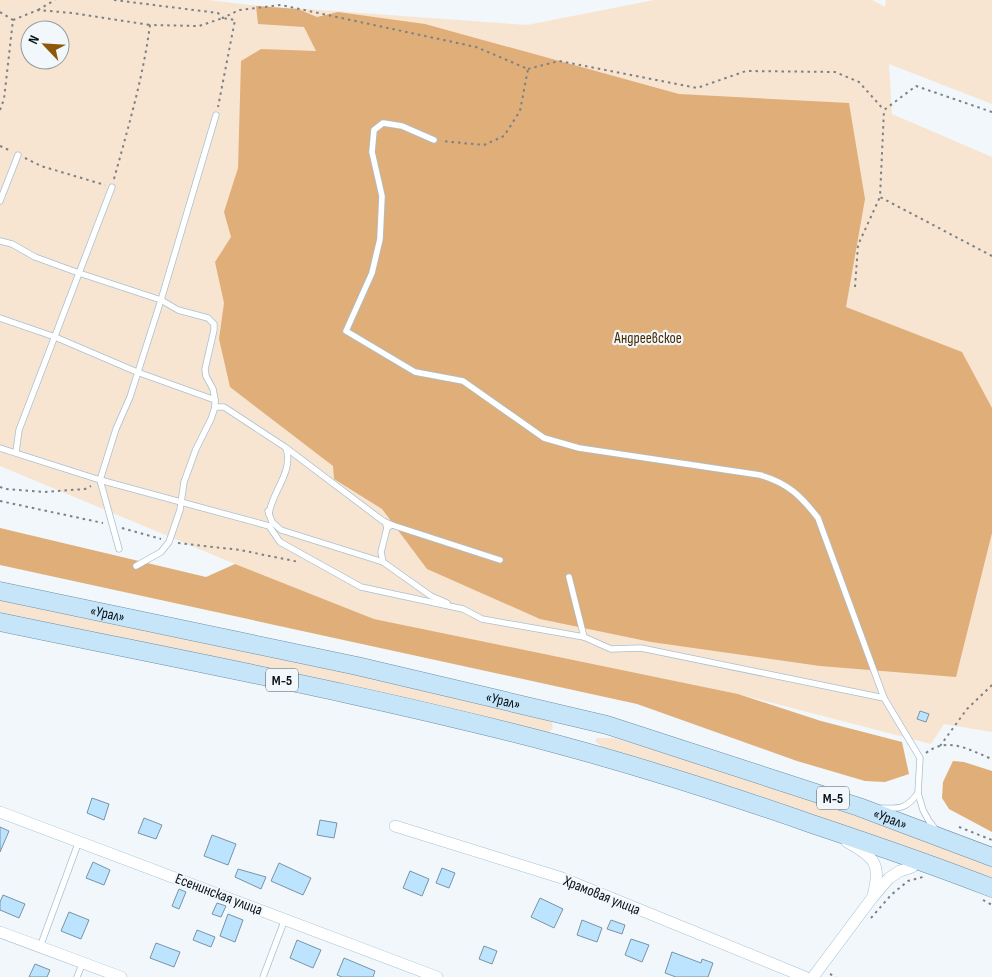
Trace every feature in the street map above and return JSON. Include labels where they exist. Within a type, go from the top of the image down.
[{"type":"main road","name":"«Урал»","points":[[0,591],[367,668],[598,723],[859,807],[992,857]]},
{"type":"main road","name":"«Урал»","points":[[0,622],[336,691],[562,746],[729,796],[928,863],[985,893]]},
{"type":"main road","points":[[562,746],[554,735],[558,726],[564,724],[576,725],[654,747],[664,748],[671,745]]},
{"type":"street","name":"Есенинская улица","points":[[0,812],[437,977]]},
{"type":"street","name":"Храмовая улица","points":[[395,826],[562,878],[805,977]]},
{"type":"street","points":[[821,827],[858,848],[872,859],[877,868],[877,878],[872,898]]},
{"type":"street","points":[[858,848],[992,897]]},
{"type":"street","points":[[813,977],[889,878],[900,871],[912,867]]},
{"type":"street","points":[[0,932],[121,977]]},
{"type":"lane","points":[[119,549],[100,480],[116,429],[130,397],[161,300],[216,115]]},
{"type":"lane","points":[[434,140],[402,126],[383,124],[374,130],[372,152],[382,196],[380,239],[372,273],[346,331],[415,372],[463,382],[544,438],[579,448],[760,475],[777,480],[802,498],[818,518],[884,698],[920,758],[918,793],[923,810],[929,821],[944,839]]},
{"type":"lane","points":[[0,200],[18,154]]},
{"type":"lane","points":[[16,452],[19,430],[112,187]]},
{"type":"lane","points":[[0,241],[12,244],[35,257],[161,300],[178,310],[208,318],[214,324],[213,338],[205,369],[206,376],[213,389],[215,407],[196,449],[184,482],[182,502],[169,542],[161,552],[136,566]]},
{"type":"lane","points":[[0,318],[55,337],[137,372],[215,400]]},
{"type":"lane","points":[[215,407],[224,407],[285,447],[390,526],[500,560]]},
{"type":"lane","points":[[285,447],[289,457],[287,469],[268,512],[269,526],[280,542],[361,587],[463,609]]},
{"type":"lane","points":[[0,448],[100,480],[269,526]]},
{"type":"lane","points":[[268,512],[272,522],[281,530],[382,562],[431,596],[482,618],[584,636],[611,649],[641,648],[884,698]]},
{"type":"lane","points":[[382,562],[381,552],[390,526]]},
{"type":"lane","points":[[569,577],[584,636]]},
{"type":"lane","points":[[859,807],[895,809],[904,807],[911,803],[918,793]]},
{"type":"lane","points":[[40,947],[79,841]]},
{"type":"lane","points":[[263,977],[285,919]]},
{"type":"lane","points":[[77,977],[83,962]]},
{"type":"path","points":[[13,20],[38,10],[55,0]]},
{"type":"path","points":[[114,0],[218,14],[223,18],[236,20],[216,115]]},
{"type":"path","points":[[38,10],[72,13],[150,25],[199,26],[239,10],[281,4],[476,47],[528,69],[559,61],[697,88],[746,71],[835,72],[859,82],[884,110],[880,197],[858,245],[854,287]]},
{"type":"path","points":[[0,12],[13,20]]},
{"type":"path","points":[[0,110],[4,99],[13,20]]},
{"type":"path","points":[[0,146],[41,166],[112,187],[134,107],[150,25]]},
{"type":"path","points":[[434,140],[484,145],[504,136],[520,111],[528,69]]},
{"type":"path","points":[[884,110],[916,86],[992,112]]},
{"type":"path","points":[[880,197],[992,256]]},
{"type":"path","points":[[0,487],[45,492],[86,489],[100,480]]},
{"type":"path","points":[[0,501],[113,525],[169,542],[240,550],[299,562]]},
{"type":"path","points":[[940,746],[967,709],[992,685]]},
{"type":"path","points":[[920,758],[934,746],[952,744],[992,759]]},
{"type":"path","points":[[959,827],[992,840]]},
{"type":"path","points":[[867,923],[891,895],[908,881],[925,877]]},
{"type":"path","points":[[985,893],[992,905]]},
{"type":"path","points":[[830,974],[836,977]]},
{"type":"green space","name":"Андреевское","points":[[0,0],[209,0],[250,5],[527,25],[654,0],[872,0],[885,7],[886,0],[992,0],[992,104],[889,64],[892,114],[992,157],[992,732],[944,724],[931,744],[738,694],[374,619],[235,564],[0,466]]},
{"type":"green space","name":"Андреевское","points":[[256,6],[298,9],[317,17],[338,12],[425,24],[679,94],[849,103],[865,199],[846,307],[962,352],[992,408],[992,533],[956,677],[820,666],[651,642],[540,619],[427,569],[382,509],[334,479],[333,466],[230,387],[219,339],[224,303],[215,262],[231,237],[224,212],[238,168],[241,61],[261,49],[316,51],[304,27],[258,24]]},
{"type":"green space","points":[[0,528],[206,577],[235,564],[374,619],[738,694],[821,721],[902,742],[909,774],[885,782],[865,781],[797,761],[637,704],[0,565]]},
{"type":"green space","points":[[0,597],[543,716],[552,723],[553,728],[549,732],[537,733],[0,615]]},
{"type":"green space","points":[[597,738],[614,738],[741,776],[992,864],[992,881],[708,781],[602,747],[595,741]]},
{"type":"green space","points":[[953,761],[964,762],[992,771],[992,832],[949,809],[942,798],[943,782]]},
{"type":"building","points":[[920,711],[929,714],[926,722],[917,719]]},
{"type":"building","points":[[92,798],[109,804],[104,820],[87,813]]},
{"type":"building","points":[[144,818],[162,825],[156,839],[138,833]]},
{"type":"building","points":[[320,820],[337,823],[334,838],[317,835]]},
{"type":"building","points":[[0,827],[9,831],[0,852]]},
{"type":"building","points":[[212,835],[236,844],[228,865],[204,856]]},
{"type":"building","points":[[93,862],[110,870],[104,885],[86,878]]},
{"type":"building","points":[[279,863],[311,878],[303,895],[271,881]]},
{"type":"building","points":[[442,868],[455,873],[449,888],[436,883]]},
{"type":"building","points":[[238,869],[266,877],[261,889],[235,877]]},
{"type":"building","points":[[410,871],[429,879],[422,896],[403,888]]},
{"type":"building","points":[[179,889],[186,892],[179,909],[172,906]]},
{"type":"building","points":[[3,895],[25,904],[19,918],[0,910],[0,902]]},
{"type":"building","points":[[540,898],[563,909],[554,928],[531,917]]},
{"type":"building","points":[[217,903],[226,906],[221,917],[212,914]]},
{"type":"building","points":[[69,912],[89,920],[81,939],[61,931]]},
{"type":"building","points":[[228,914],[243,920],[235,942],[220,936]]},
{"type":"building","points":[[582,920],[602,928],[597,942],[577,935]]},
{"type":"building","points":[[611,920],[625,925],[622,934],[607,929]]},
{"type":"building","points":[[197,930],[215,937],[211,947],[193,940]]},
{"type":"building","points":[[631,939],[649,945],[642,962],[625,955]]},
{"type":"building","points":[[297,940],[321,950],[313,968],[290,958]]},
{"type":"building","points":[[156,943],[180,952],[174,967],[150,958]]},
{"type":"building","points":[[484,946],[497,951],[492,964],[479,959]]},
{"type":"building","points":[[672,952],[701,963],[702,959],[713,963],[708,977],[676,977],[665,973]]},
{"type":"building","points":[[344,958],[375,971],[373,977],[342,977],[337,975]]},
{"type":"building","points":[[35,964],[50,970],[47,977],[29,977]]}]
